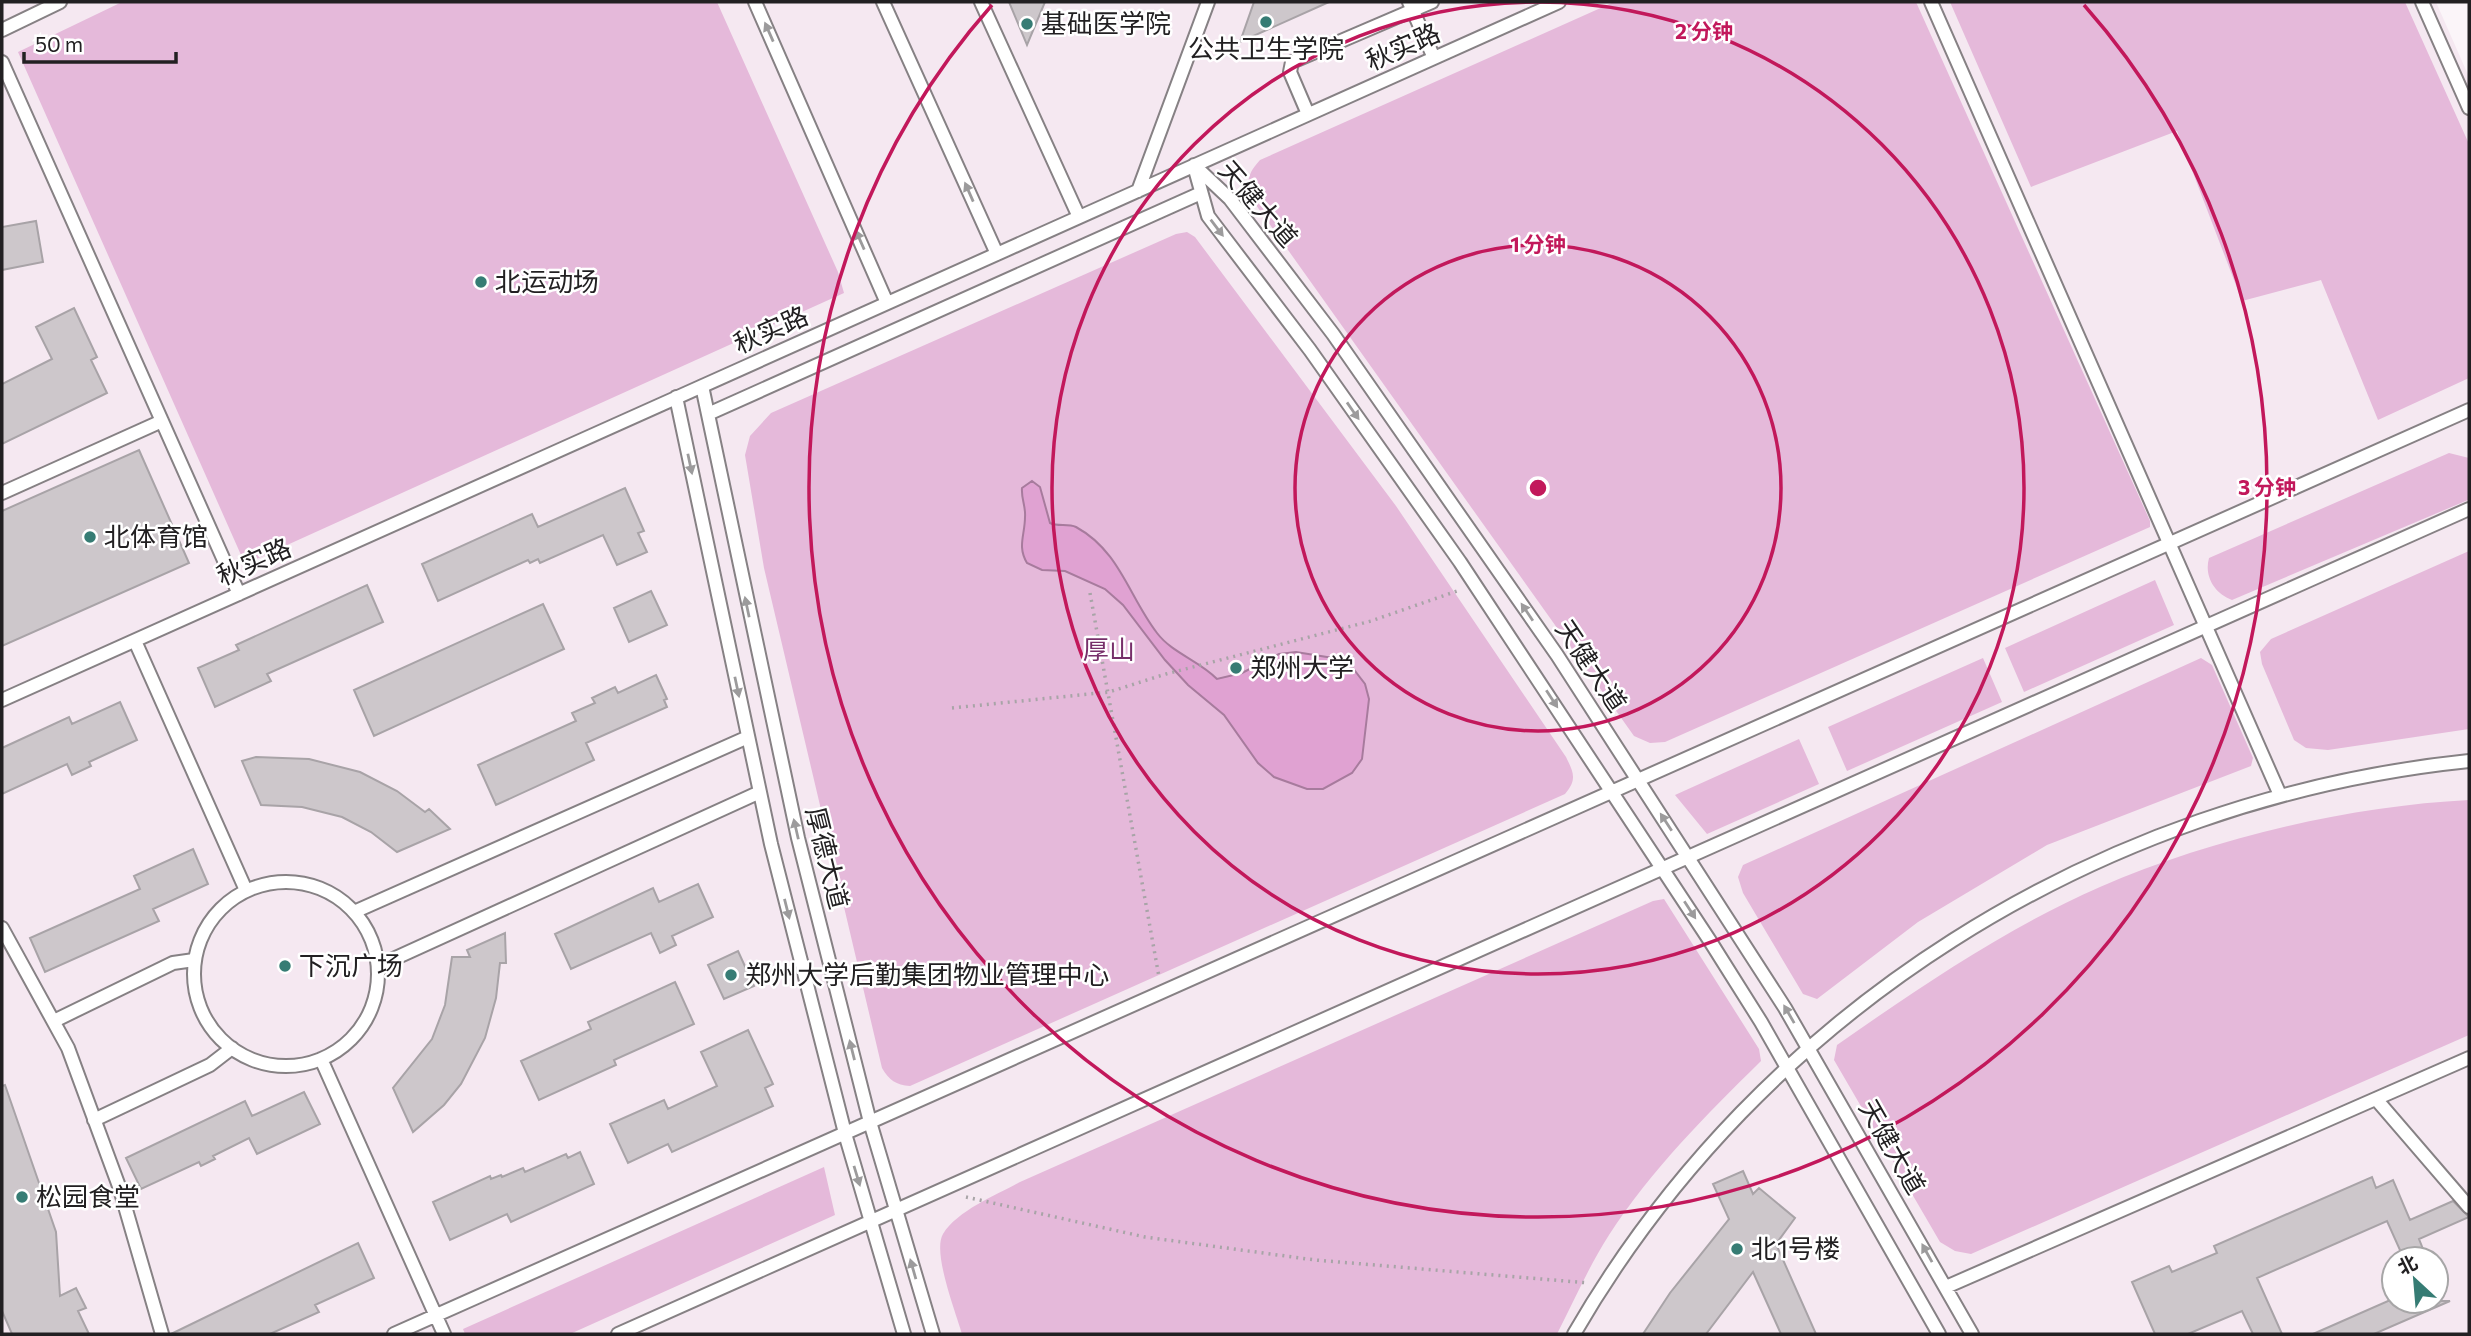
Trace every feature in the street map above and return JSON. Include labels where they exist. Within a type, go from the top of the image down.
[{"type":"lane","points":[[2,30],[60,2]]},
{"type":"lane","points":[[755,2],[887,303]]},
{"type":"lane","points":[[883,2],[997,254]]},
{"type":"lane","points":[[981,2],[1079,217]]},
{"type":"lane","points":[[1138,191],[1208,2]]},
{"type":"lane","points":[[1308,114],[1290,72],[1292,62],[1411,6],[1432,2]]},
{"type":"lane","name":"秋实路","points":[[2,700],[1559,2]]},
{"type":"lane","points":[[1931,2],[2280,795]]},
{"type":"lane","points":[[2422,2],[2469,108]]},
{"type":"lane","points":[[1411,6],[1434,58]]},
{"type":"lane","points":[[2,62],[239,594]]},
{"type":"lane","name":"天健大道","points":[[1194,165],[1208,216],[1310,350],[1474,584],[1663,869],[1787,1067],[1939,1334]]},
{"type":"lane","name":"天健大道","points":[[1194,165],[1230,199],[1333,334],[1483,547],[1639,780],[1808,1048],[1972,1334]]},
{"type":"lane","points":[[708,414],[1201,193]]},
{"type":"lane","name":"厚德大道","points":[[702,386],[797,838],[870,1122],[933,1334]]},
{"type":"lane","name":"厚德大道","points":[[676,397],[760,792],[845,1133],[904,1334]]},
{"type":"lane","points":[[394,1334],[2469,410]]},
{"type":"lane","points":[[2,493],[162,421]]},
{"type":"lane","points":[[618,1334],[2469,509]]},
{"type":"lane","points":[[135,640],[245,888]]},
{"type":"lane","points":[[354,912],[748,737]]},
{"type":"lane","points":[[1574,1334],[1605,1284],[1687,1173],[1808,1048],[1849,1013],[1932,952],[2042,886],[2160,834],[2280,795],[2373,774],[2469,761]]},
{"type":"lane","points":[[378,966],[760,792]]},
{"type":"lane","points":[[286,881],[334,892],[366,928],[378,966],[377,991],[364,1023],[341,1049],[321,1059],[292,1066],[275,1065],[258,1062],[232,1048],[223,1037],[215,1033],[202,1011],[194,986],[194,960],[211,920],[245,888],[286,881]]},
{"type":"lane","points":[[2,928],[68,1048],[120,1189],[162,1334]]},
{"type":"lane","points":[[54,1021],[173,963],[194,960]]},
{"type":"lane","points":[[94,1120],[210,1065],[232,1048]]},
{"type":"lane","points":[[1946,1287],[2469,1058]]},
{"type":"lane","points":[[321,1059],[444,1334]]},
{"type":"lane","points":[[2376,1099],[2469,1206]]},
{"type":"path","points":[[953,708],[1109,692],[1166,674],[1371,621],[1474,584]]},
{"type":"path","points":[[1090,593],[1161,993]]},
{"type":"path","points":[[939,1191],[1145,1237],[1315,1260],[1605,1284]]},
{"type":"shaded area","name":"郑州大学","points":[[2,2],[2436,2],[2469,77],[2469,1334],[2,1334]]},
{"type":"shaded area","points":[[1032,481],[1040,487],[1050,523],[1076,527],[1091,537],[1114,562],[1147,619],[1163,640],[1217,679],[1242,673],[1279,654],[1296,652],[1333,658],[1352,667],[1365,684],[1369,699],[1362,759],[1352,773],[1323,789],[1307,789],[1274,777],[1258,763],[1224,715],[1188,685],[1123,605],[1105,589],[1065,571],[1042,570],[1027,563],[1022,546],[1025,513],[1022,488]]},
{"type":"green space","name":"北运动场","points":[[122,2],[717,2],[838,272],[844,293],[245,564],[18,52]]},
{"type":"green space","points":[[1614,2],[1916,2],[2150,521],[2150,527],[1665,742],[1650,743],[1634,736],[1251,198],[1249,187],[1251,173],[1260,160]]},
{"type":"green space","points":[[1950,2],[2405,2],[2469,144],[2469,378],[2378,420],[2321,280],[2242,301],[2177,131],[2031,187]]},
{"type":"green space","name":"厚山","points":[[1187,232],[1195,237],[1396,506],[1566,757],[1573,780],[1565,794],[910,1086],[897,1083],[890,1079],[882,1068],[764,568],[745,455],[750,436],[771,413],[1176,234]]},
{"type":"green space","points":[[2449,453],[2469,458],[2468,500],[2232,600],[2220,593],[2212,583],[2208,571],[2209,558]]},
{"type":"green space","points":[[2469,551],[2469,729],[2328,750],[2306,748],[2294,740],[2262,664],[2260,652],[2271,639]]},
{"type":"green space","points":[[2155,580],[2174,625],[2024,692],[2005,648]]},
{"type":"green space","points":[[1983,658],[2002,702],[1847,771],[1828,727]]},
{"type":"green space","points":[[2201,658],[2212,665],[2253,758],[2251,766],[2047,845],[1918,922],[1817,999],[1803,994],[1743,893],[1738,877],[1743,865]]},
{"type":"green space","points":[[1799,739],[1819,784],[1707,834],[1675,795]]},
{"type":"green space","points":[[2469,800],[2469,1035],[1971,1254],[1955,1251],[1940,1242],[1834,1060],[1837,1045],[1932,980],[1997,940],[2065,903],[2142,870],[2233,840],[2280,828],[2376,809]]},
{"type":"green space","points":[[1664,899],[1759,1049],[1761,1061],[1680,1144],[1643,1188],[1609,1235],[1557,1334],[962,1334],[950,1298],[940,1243],[950,1225],[968,1210],[1020,1182],[1653,901]]},
{"type":"green space","points":[[824,1167],[835,1215],[570,1334],[465,1334],[463,1329]]},
{"type":"building","name":"基础医学院","points":[[1009,2],[1045,2],[1027,45]]},
{"type":"building","name":"公共卫生学院","points":[[1254,2],[1329,2],[1240,42]]},
{"type":"building","points":[[36,221],[43,262],[2,270],[2,227]]},
{"type":"building","points":[[74,308],[97,357],[91,360],[107,393],[2,444],[2,384],[52,359],[36,327]]},
{"type":"building","name":"北体育馆","points":[[139,450],[189,563],[2,646],[2,511]]},
{"type":"building","points":[[625,488],[644,531],[638,533],[647,552],[617,565],[603,535],[540,563],[538,559],[530,563],[528,560],[438,601],[422,564],[532,514],[538,527]]},
{"type":"building","points":[[367,585],[383,622],[267,674],[271,681],[215,707],[198,668],[239,650],[236,645]]},
{"type":"building","points":[[651,591],[667,625],[629,642],[614,608]]},
{"type":"building","points":[[543,604],[564,649],[374,736],[354,690]]},
{"type":"building","points":[[656,675],[667,699],[664,700],[667,707],[586,743],[594,760],[496,805],[478,765],[576,721],[572,713],[595,703],[592,698],[615,687],[618,693]]},
{"type":"building","points":[[120,702],[137,740],[89,762],[91,766],[72,775],[67,764],[2,794],[2,748],[69,717],[72,724]]},
{"type":"building","points":[[256,757],[309,759],[360,772],[397,791],[425,812],[429,809],[450,829],[397,852],[371,832],[342,817],[302,807],[261,805],[242,761]]},
{"type":"building","points":[[193,849],[208,884],[153,909],[159,921],[45,972],[30,938],[140,889],[134,876]]},
{"type":"building","points":[[698,884],[713,917],[672,936],[676,945],[660,953],[651,933],[571,969],[555,934],[653,888],[659,902]]},
{"type":"building","points":[[505,933],[506,963],[500,963],[496,998],[485,1038],[461,1084],[444,1105],[413,1132],[393,1088],[432,1039],[445,1005],[452,957],[470,957],[467,950]]},
{"type":"building","name":"郑州大学后勤集团物业管理中心","points":[[738,951],[754,986],[724,999],[708,965]]},
{"type":"building","points":[[675,982],[694,1024],[614,1060],[616,1065],[539,1100],[521,1061],[591,1029],[588,1022]]},
{"type":"building","points":[[748,1030],[773,1084],[765,1088],[773,1106],[672,1152],[668,1144],[628,1163],[610,1124],[664,1100],[668,1109],[717,1086],[701,1052]]},
{"type":"building","name":"松园食堂","points":[[5,1085],[56,1232],[60,1296],[76,1288],[86,1308],[78,1311],[89,1334],[12,1334],[2,1311],[2,1086]]},
{"type":"building","points":[[304,1092],[320,1124],[257,1154],[249,1138],[213,1156],[215,1159],[201,1166],[199,1162],[141,1189],[126,1158],[245,1101],[252,1116]]},
{"type":"building","points":[[580,1152],[594,1184],[511,1222],[507,1214],[450,1240],[433,1202],[490,1176],[491,1179],[501,1175],[502,1177],[523,1168],[525,1172],[566,1154],[568,1158]]},
{"type":"building","name":"北1号楼","points":[[1743,1171],[1753,1194],[1759,1188],[1795,1218],[1776,1244],[1816,1334],[1781,1334],[1753,1272],[1706,1334],[1643,1334],[1670,1293],[1729,1219],[1713,1184]]},
{"type":"building","points":[[2372,1177],[2376,1188],[2393,1180],[2410,1220],[2453,1201],[2469,1217],[2419,1239],[2421,1245],[2398,1245],[2387,1221],[2257,1278],[2282,1334],[2253,1334],[2242,1311],[2188,1334],[2155,1334],[2132,1282],[2169,1266],[2172,1272],[2217,1253],[2214,1246]]},
{"type":"building","points":[[358,1243],[374,1278],[315,1305],[319,1312],[270,1334],[171,1334]]},
{"type":"building","points":[[2380,1305],[2380,1315],[2418,1315],[2374,1334],[2313,1334]]},
{"type":"place","name":"公共卫生学院","points":[[1266,22]]},
{"type":"place","name":"基础医学院","points":[[1027,24]]},
{"type":"place","name":"北运动场","points":[[481,282]]},
{"type":"place","name":"北体育馆","points":[[90,537]]},
{"type":"place","name":"郑州大学","points":[[1236,668]]},
{"type":"place","name":"下沉广场","points":[[285,966]]},
{"type":"place","name":"郑州大学后勤集团物业管理中心","points":[[731,975]]},
{"type":"place","name":"松园食堂","points":[[22,1197]]},
{"type":"place","name":"北1号楼","points":[[1737,1249]]}]
